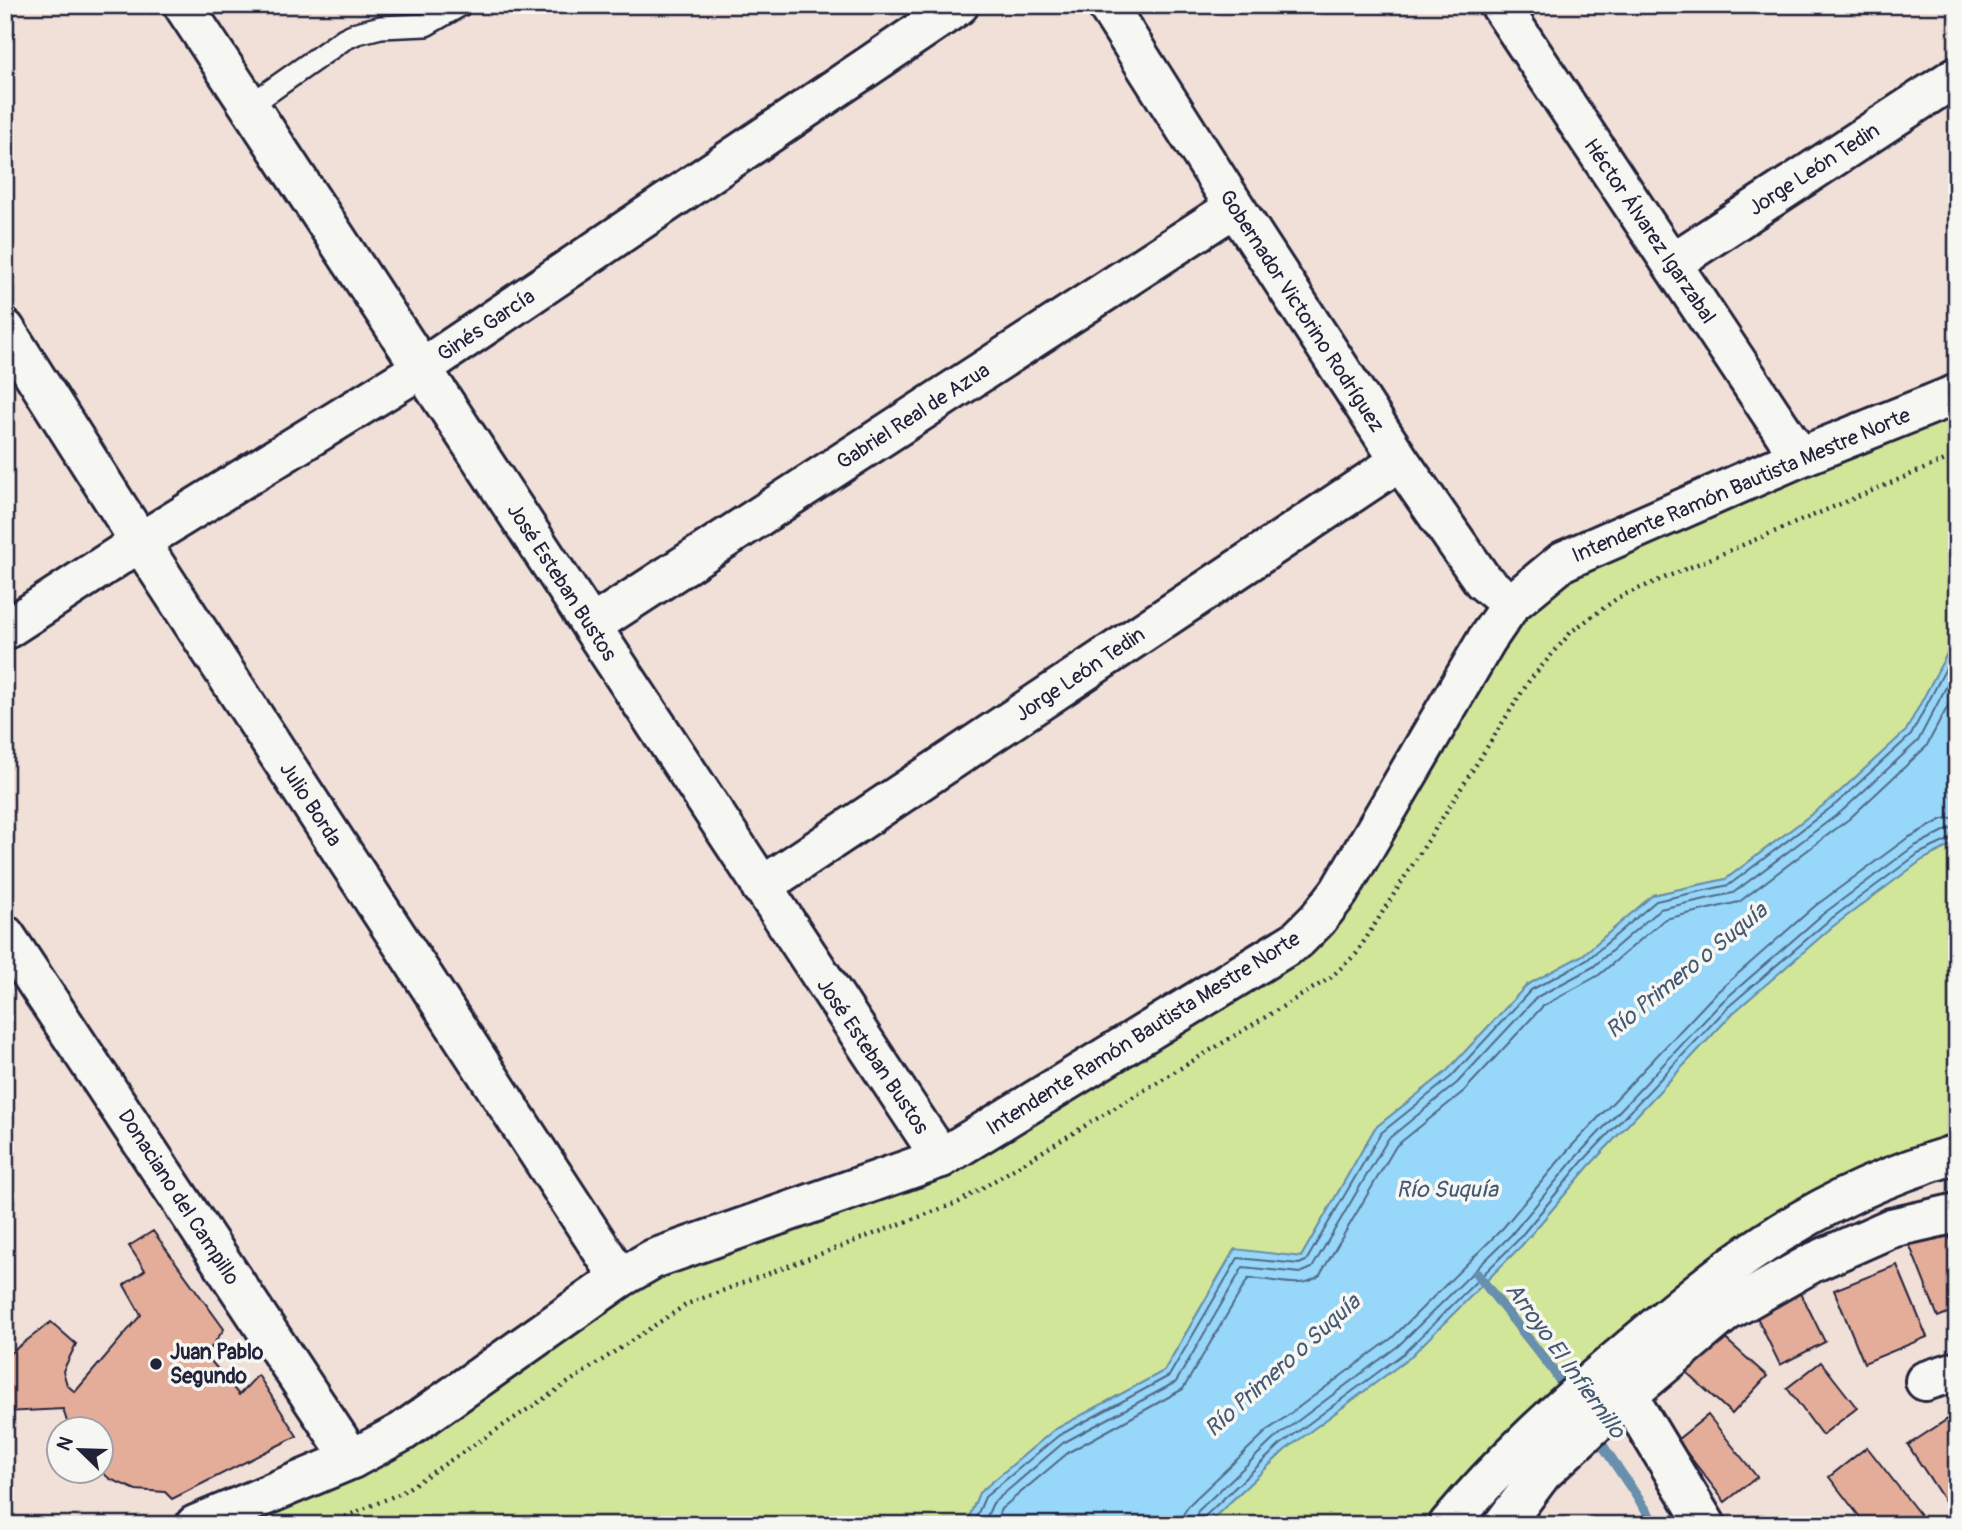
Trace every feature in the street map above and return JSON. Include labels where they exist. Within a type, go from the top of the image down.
[{"type":"street","name":"José Esteban Bustos","points":[[183,5],[941,1158]]},
{"type":"street","name":"Ginés García","points":[[5,630],[140,542],[422,368],[959,5]]},
{"type":"street","name":"Gobernador Victorino Rodríguez","points":[[1107,5],[1399,461],[1483,581],[1511,604]]},
{"type":"street","name":"Héctor Álvarez Igarzabal","points":[[1500,5],[1800,457]]},
{"type":"street","name":"Jorge León Tedin","points":[[1672,263],[1957,76]]},
{"type":"street","name":"Gabriel Real de Azua","points":[[591,626],[1234,207]]},
{"type":"street","name":"Julio Borda","points":[[5,330],[140,542],[620,1278]]},
{"type":"street","name":"Intendente Ramón Bautista Mestre Norte","points":[[195,1525],[352,1460],[402,1432],[620,1278],[653,1259],[941,1158],[1297,940],[1339,892],[1487,639],[1511,604],[1563,561],[1800,457],[1957,394]]},
{"type":"street","name":"Jorge León Tedin","points":[[761,887],[1399,461]]},
{"type":"street","name":"Donaciano del Campillo","points":[[5,935],[352,1460]]},
{"type":"street","points":[[1503,1525],[1542,1473],[1611,1395],[1683,1304],[1764,1243],[1829,1205],[1911,1168],[1957,1154]]},
{"type":"street","points":[[1448,1525],[1529,1437],[1611,1395],[1726,1312],[1812,1263],[1891,1228],[1957,1213]]},
{"type":"street","points":[[1611,1395],[1706,1525]]},
{"type":"lane","points":[[249,106],[344,39],[381,27],[426,25],[461,5]]},
{"type":"green space","points":[[1957,394],[1957,635],[1906,731],[1833,798],[1726,879],[1653,895],[1583,955],[1527,985],[1446,1072],[1375,1128],[1301,1257],[1234,1250],[1164,1371],[1054,1430],[979,1493],[966,1525],[195,1525],[352,1459],[620,1278],[941,1158],[1297,940],[1511,604]]},
{"type":"green space","points":[[1957,842],[1957,1154],[1829,1205],[1448,1525],[1206,1525],[1285,1450],[1409,1358],[1522,1245],[1588,1167],[1733,1013],[1832,927],[1922,860]]},
{"type":"water","name":"Río Suquía","points":[[1957,635],[1957,842],[1922,860],[1832,927],[1733,1013],[1588,1167],[1522,1245],[1409,1358],[1285,1450],[1206,1525],[966,1525],[979,1493],[1054,1430],[1164,1371],[1235,1249],[1301,1257],[1375,1128],[1446,1072],[1527,985],[1583,955],[1653,895],[1726,879],[1833,798],[1906,731]]},
{"type":"building","points":[[1943,1221],[1957,1255],[1957,1309],[1938,1317],[1906,1236]]},
{"type":"building","name":"Juan Pablo Segundo","points":[[153,1231],[224,1329],[206,1355],[239,1395],[258,1375],[297,1436],[172,1499],[165,1492],[136,1490],[116,1482],[116,1414],[65,1414],[63,1409],[5,1412],[5,1357],[51,1322],[76,1344],[63,1371],[67,1385],[75,1392],[141,1315],[124,1285],[145,1270],[129,1246]]},
{"type":"building","points":[[1897,1265],[1927,1337],[1864,1363],[1834,1290]]},
{"type":"building","points":[[1796,1283],[1825,1342],[1780,1365],[1751,1305]]},
{"type":"building","points":[[1720,1334],[1767,1376],[1732,1414],[1685,1371]]},
{"type":"building","points":[[1821,1362],[1857,1408],[1822,1435],[1787,1388]]},
{"type":"building","points":[[1708,1415],[1757,1477],[1725,1502],[1677,1440]]},
{"type":"building","points":[[1951,1417],[1957,1426],[1957,1514],[1954,1515],[1908,1445]]},
{"type":"building","points":[[1867,1447],[1925,1521],[1920,1525],[1866,1525],[1829,1477]]},
{"type":"waterway","name":"Arroyo El Infiernillo","points":[[1477,1274],[1553,1370],[1569,1395]]},
{"type":"waterway","name":"Arroyo El Infiernillo","points":[[1595,1434],[1656,1525]]},
{"type":"place","name":"Juan Pablo Segundo","points":[[156,1364]]},
{"type":"water label","name":"Río Primero o Suquía","points":[[1686,970]]},
{"type":"water label","name":"Río Primero o Suquía","points":[[1282,1365]]}]
